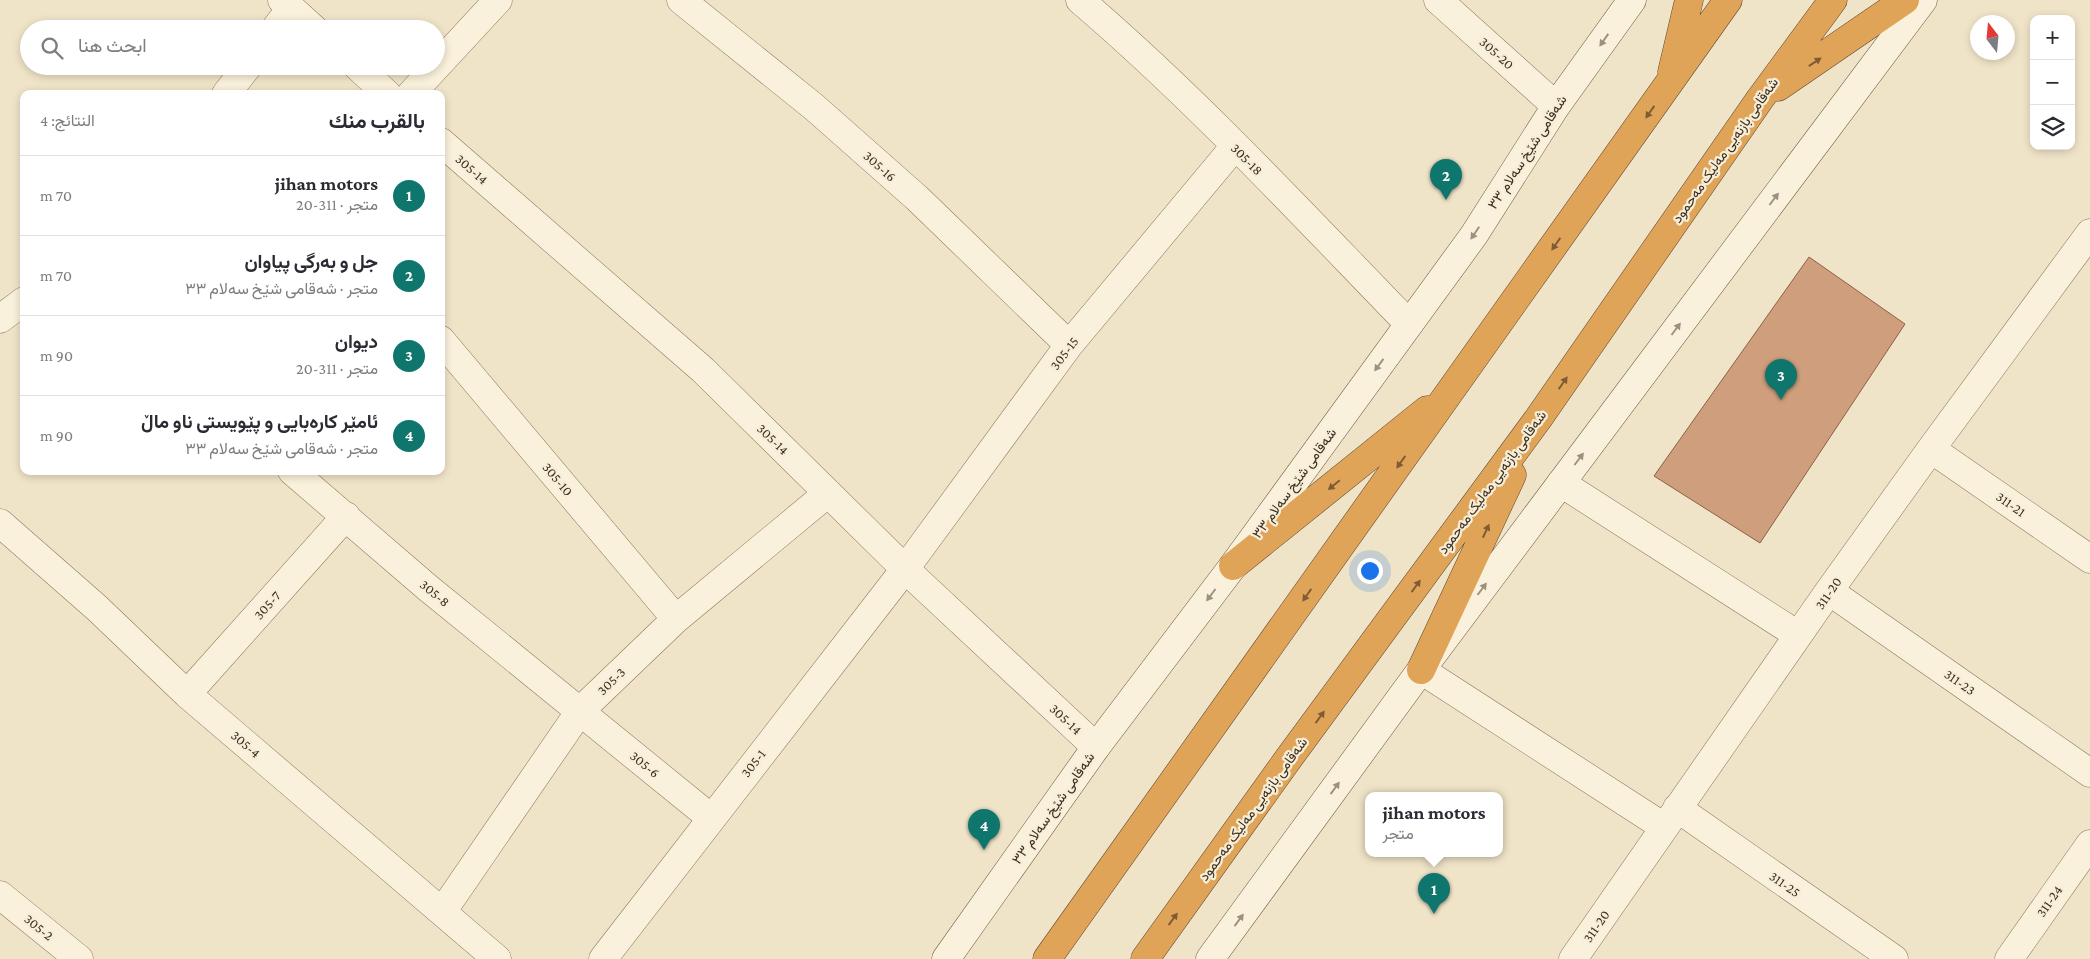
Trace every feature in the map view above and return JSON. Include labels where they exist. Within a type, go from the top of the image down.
[{"type":"highway","points":[[1669,85],[1689,0]]},
{"type":"highway","points":[[1047,959],[1728,0]]},
{"type":"highway","name":"شەقامی بازنەیی مەلیک مەحمود","points":[[1145,959],[1286,762],[1538,419],[1760,99],[1833,0]]},
{"type":"highway","points":[[1760,99],[1905,0]]},
{"type":"highway","points":[[1233,566],[1454,388]]},
{"type":"highway","points":[[1421,670],[1538,419]]},
{"type":"street","points":[[445,57],[498,0]]},
{"type":"street","name":"305-16","points":[[681,0],[814,107],[916,198],[1069,345]]},
{"type":"street","name":"305-18","points":[[1080,0],[1117,32],[1235,146],[1409,324]]},
{"type":"street","name":"305-20","points":[[1438,0],[1556,106]]},
{"type":"street","name":"شەقامی شێخ سەلام ٣٣","points":[[946,959],[1096,747],[1233,566],[1474,236],[1556,106],[1632,0]]},
{"type":"street","points":[[1210,959],[1421,670],[1923,0]]},
{"type":"street","points":[[283,12],[298,20]]},
{"type":"street","points":[[231,90],[242,75]]},
{"type":"street","points":[[366,75],[383,90]]},
{"type":"street","points":[[415,90],[429,75]]},
{"type":"street","name":"305-14","points":[[445,145],[702,370],[905,569],[1096,747]]},
{"type":"street","name":"305-15","points":[[905,569],[1069,345],[1235,146]]},
{"type":"street","name":"311-20","points":[[1573,959],[1829,591],[1931,448],[2090,234]]},
{"type":"street","points":[[0,318],[20,304]]},
{"type":"street","name":"305-10","points":[[445,345],[676,619]]},
{"type":"street","name":"311-21","points":[[1931,448],[2090,559]]},
{"type":"street","name":"305-8","points":[[297,475],[428,588],[580,711]]},
{"type":"street","points":[[1561,484],[1798,635]]},
{"type":"street","name":"305-3","points":[[442,912],[580,711],[676,619],[828,492]]},
{"type":"street","name":"305-7","points":[[187,694],[346,516]]},
{"type":"street","name":"305-4","points":[[0,523],[97,608],[187,694],[497,959]]},
{"type":"street","name":"305-1","points":[[603,959],[905,569]]},
{"type":"street","name":"311-23","points":[[1829,591],[2090,773]]},
{"type":"street","name":"311-25","points":[[1421,670],[1670,818],[1894,959]]},
{"type":"street","name":"305-6","points":[[580,711],[711,818]]},
{"type":"street","name":"311-24","points":[[2009,959],[2090,844]]},
{"type":"street","name":"305-2","points":[[0,895],[79,959]]},
{"type":"building","points":[[1809,257],[1905,324],[1760,543],[1654,476]]},
{"type":"place","name":"جل و بەرگی پیاوان","points":[[1446,200]]},
{"type":"place","name":"دیوان","points":[[1781,400]]},
{"type":"place","name":"ئامێر کارەبایی و پێویستی ناو ماڵ","points":[[984,850]]},
{"type":"place","name":"jihan motors","points":[[1434,914]]}]
